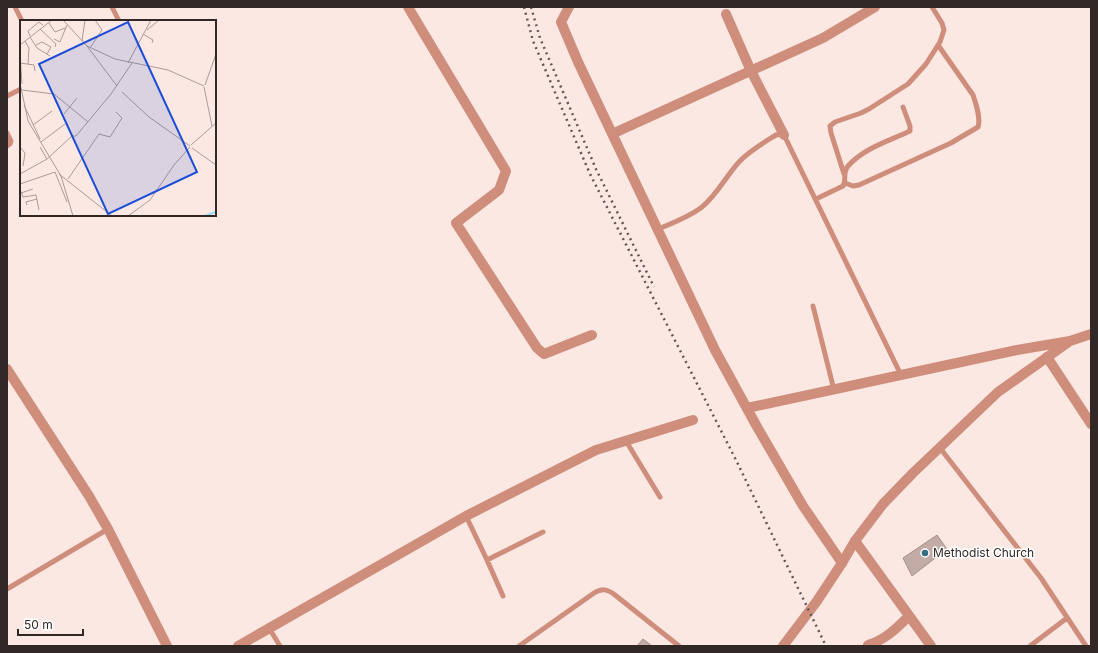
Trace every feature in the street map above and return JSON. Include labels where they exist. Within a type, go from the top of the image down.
[{"type":"street","points":[[408,7],[506,171],[500,190],[456,223],[537,348],[544,354],[592,335]]},
{"type":"street","points":[[569,7],[561,22],[578,62],[715,350],[803,506],[842,563]]},
{"type":"street","points":[[612,134],[823,38],[875,7]]},
{"type":"street","points":[[726,14],[751,71],[784,135]]},
{"type":"street","points":[[747,408],[1070,340],[1091,334]]},
{"type":"street","points":[[783,646],[817,601],[855,541],[883,504],[913,473],[998,392],[1070,340]]},
{"type":"street","points":[[1047,357],[1091,424]]},
{"type":"street","points":[[7,369],[89,496],[108,529],[167,646]]},
{"type":"street","points":[[238,646],[466,516],[596,450],[693,420]]},
{"type":"street","points":[[855,541],[931,646]]},
{"type":"street","points":[[868,645],[891,633],[909,616]]},
{"type":"lane","points":[[15,7],[22,20]]},
{"type":"lane","points":[[112,7],[118,20]]},
{"type":"lane","points":[[816,199],[842,187],[845,183],[844,174],[830,129],[832,124],[865,111],[908,84],[926,64],[938,45],[943,34],[944,26],[932,7]]},
{"type":"lane","points":[[845,183],[853,186],[859,185],[951,143],[978,127],[979,119],[973,95],[938,45]]},
{"type":"lane","points":[[7,96],[20,90]]},
{"type":"lane","points":[[844,174],[848,166],[875,146],[910,131],[911,128],[903,108]]},
{"type":"lane","points":[[7,133],[11,141],[7,146]]},
{"type":"lane","points":[[658,230],[701,208],[709,201],[744,156],[776,135],[784,135],[901,375]]},
{"type":"lane","points":[[812,306],[834,390]]},
{"type":"lane","points":[[626,441],[660,497]]},
{"type":"lane","points":[[940,448],[1041,578],[1086,646]]},
{"type":"lane","points":[[466,516],[488,560],[503,596]]},
{"type":"lane","points":[[7,589],[108,529]]},
{"type":"lane","points":[[488,560],[543,532]]},
{"type":"lane","points":[[519,646],[594,593],[603,589],[614,595],[679,646]]},
{"type":"lane","points":[[1030,646],[1067,618]]},
{"type":"lane","points":[[269,628],[280,646]]},
{"type":"building","name":"Methodist Church","points":[[937,535],[947,549],[912,576],[903,558]]},
{"type":"building","points":[[643,639],[652,646],[637,646]]},
{"type":"railway","points":[[524,7],[533,41],[590,174],[736,460],[826,646]]},
{"type":"railway","points":[[531,7],[540,38],[596,169],[654,287]]},
{"type":"place","name":"Methodist Church","points":[[925,553]]}]
